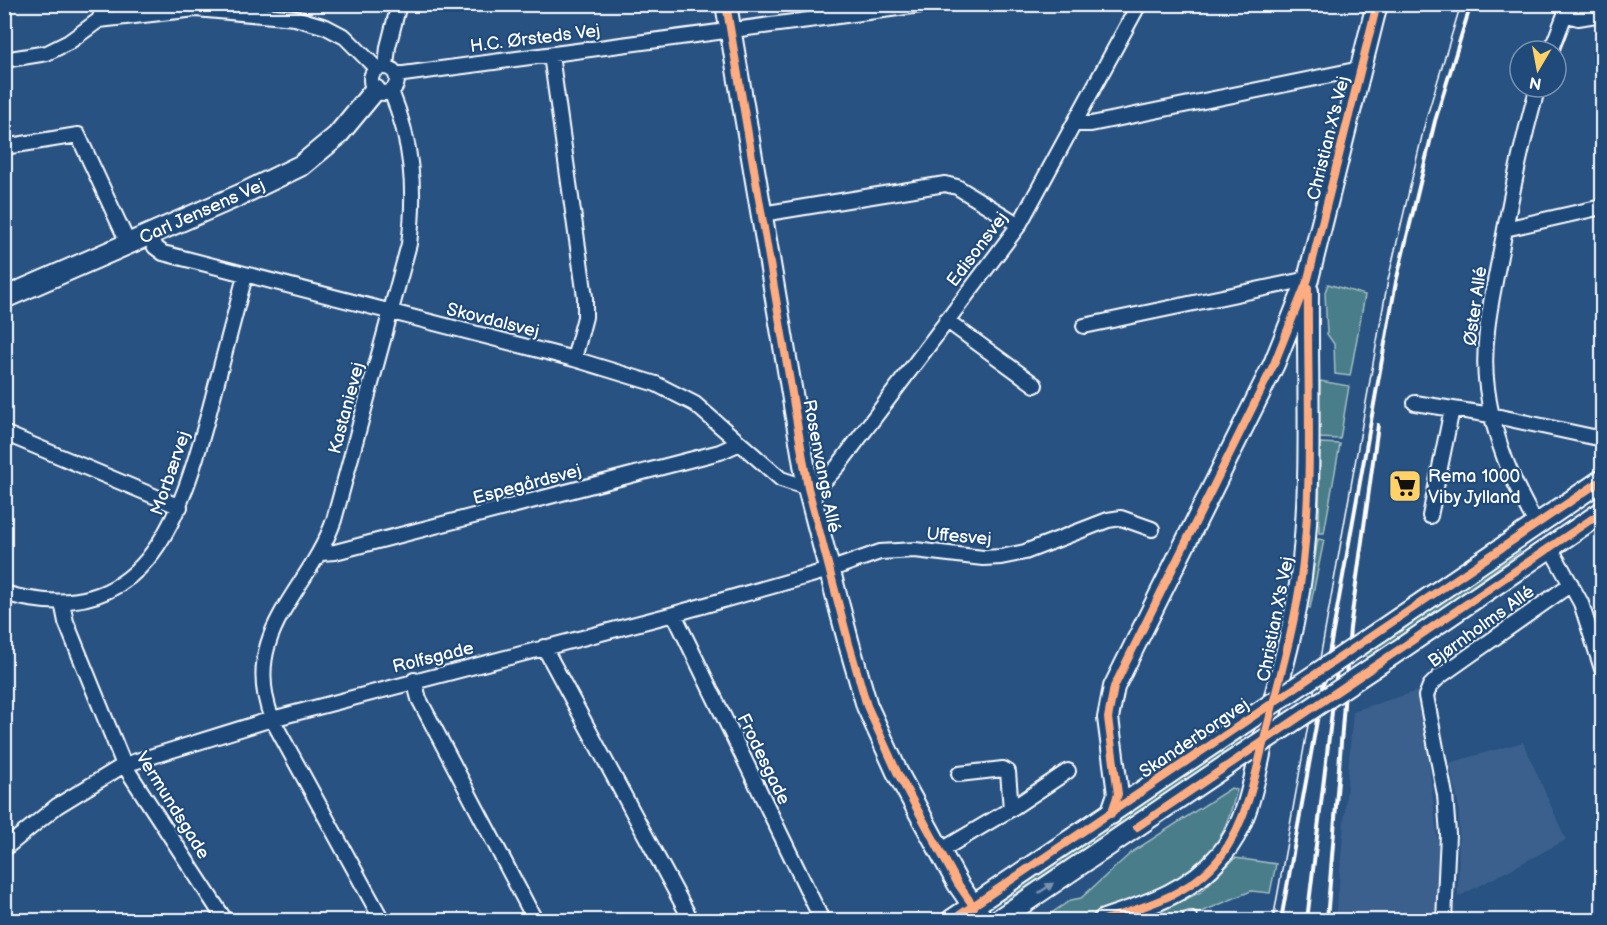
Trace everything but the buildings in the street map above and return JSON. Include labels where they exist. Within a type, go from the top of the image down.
[{"type":"street","points":[[99,20],[105,4]]},
{"type":"street","points":[[387,70],[388,46],[399,4]]},
{"type":"street","name":"Rosenvangs Allé","points":[[726,4],[808,488],[829,570],[867,706],[897,772],[978,914]]},
{"type":"street","name":"H.C. Ørsteds Vej","points":[[387,70],[551,55],[928,4]]},
{"type":"street","name":"Edisonsvej","points":[[808,488],[826,479],[838,466],[1018,225],[1140,4]]},
{"type":"street","name":"Christian X's Vej","points":[[1111,814],[1118,794],[1108,718],[1114,687],[1274,364],[1308,279],[1377,4]]},
{"type":"street","points":[[4,60],[46,52],[69,42],[99,20],[196,9],[295,18],[326,27],[345,37],[387,70],[397,84],[383,91],[370,79],[387,70]]},
{"type":"street","points":[[1556,39],[1567,9],[1578,18],[1602,14]]},
{"type":"street","points":[[551,55],[585,297],[585,317],[574,359]]},
{"type":"street","points":[[1075,124],[1100,122],[1360,69]]},
{"type":"street","name":"Carl Jensens Vej","points":[[4,298],[240,195],[302,165],[337,136],[383,91]]},
{"type":"street","name":"Kastanievej","points":[[382,921],[272,719],[263,695],[265,651],[272,629],[285,603],[321,553],[334,520],[409,244],[413,182],[404,122],[383,91]]},
{"type":"street","name":"Øster Allé","points":[[1535,99],[1520,149],[1492,299],[1486,358],[1486,386],[1491,415],[1508,470],[1537,525]]},
{"type":"street","points":[[4,147],[78,135],[128,243]]},
{"type":"street","points":[[762,214],[945,184],[957,187],[1018,225]]},
{"type":"street","points":[[1505,229],[1602,207]]},
{"type":"street","name":"Skovdalsvej","points":[[148,235],[155,247],[163,254],[574,359],[656,384],[695,404],[781,479],[808,488]]},
{"type":"street","name":"Morbærvej","points":[[4,593],[62,602],[107,591],[125,580],[154,553],[180,507],[193,473],[245,276]]},
{"type":"street","points":[[1084,326],[1308,279]]},
{"type":"street","name":"Christian X's Vej","points":[[1104,921],[1176,893],[1204,875],[1224,853],[1248,805],[1289,640],[1301,577],[1307,495],[1308,279]]},
{"type":"street","points":[[946,320],[1035,385]]},
{"type":"street","points":[[1415,403],[1491,415],[1593,437],[1602,436]]},
{"type":"street","points":[[1430,516],[1452,410]]},
{"type":"street","points":[[4,434],[180,507]]},
{"type":"street","name":"Espegårdsvej","points":[[321,553],[335,552],[720,453],[740,443]]},
{"type":"street","name":"Skanderborgvej","points":[[952,921],[978,914],[1111,814],[1602,480]]},
{"type":"street","points":[[998,921],[1602,512]]},
{"type":"street","name":"Uffesvej","points":[[829,570],[880,552],[896,550],[983,558],[1010,556],[1108,520],[1121,518],[1152,529]]},
{"type":"street","points":[[1537,525],[1581,603],[1602,669]]},
{"type":"street","name":"Rolfsgade","points":[[4,849],[57,806],[124,765],[272,719],[414,680],[674,614],[829,570]]},
{"type":"street","name":"Bjørnholms Allé","points":[[1444,921],[1447,824],[1426,696],[1430,686],[1439,677],[1505,628],[1572,584]]},
{"type":"street","name":"Vermundsgade","points":[[62,602],[66,622],[124,765],[225,921]]},
{"type":"street","name":"Frodesgade","points":[[674,614],[822,921]]},
{"type":"street","points":[[544,647],[691,921]]},
{"type":"street","points":[[414,680],[419,699],[535,921]]},
{"type":"street","points":[[959,774],[1003,770],[1008,772],[1011,809]]},
{"type":"street","points":[[940,851],[1011,809],[1068,771]]},
{"type":"shaded area","points":[[1421,690],[1439,854],[1435,920],[1336,920],[1353,711]]},
{"type":"shaded area","points":[[1523,742],[1566,840],[1458,897],[1459,807],[1449,763]]},
{"type":"green space","points":[[1328,284],[1365,295],[1350,376],[1335,374],[1334,344],[1327,334],[1325,292]]},
{"type":"green space","points":[[1320,381],[1349,386],[1340,439],[1318,438]]},
{"type":"green space","points":[[1320,443],[1340,444],[1324,533],[1319,533]]},
{"type":"green space","points":[[1318,539],[1324,540],[1310,608],[1307,607]]},
{"type":"green space","points":[[1518,548],[1520,552],[1369,660],[1364,652]]},
{"type":"green space","points":[[1239,738],[1242,741],[1240,748],[1005,905],[1001,898]]},
{"type":"green space","points":[[1231,788],[1237,790],[1223,831],[1209,853],[1198,864],[1165,885],[1107,911],[1070,921],[1041,920],[1071,900],[1081,898],[1132,852]]},
{"type":"green space","points":[[1235,858],[1276,864],[1270,893],[1251,891],[1199,913],[1184,912],[1182,919],[1143,920],[1201,892]]},
{"type":"tram line","points":[[1273,920],[1388,280],[1426,119],[1461,4]]},
{"type":"railway","points":[[1281,920],[1396,282],[1435,121],[1471,4]]},
{"type":"railway","points":[[1327,920],[1350,628],[1378,425]]},
{"type":"railway","points":[[1307,920],[1340,645]]},
{"type":"cycle path","points":[[726,4],[808,488],[849,644],[867,706],[897,772],[958,884],[974,907]]},
{"type":"cycle path","points":[[1111,814],[1118,794],[1108,718],[1114,687],[1274,364],[1308,279],[1377,4]]},
{"type":"cycle path","points":[[1104,920],[1154,903],[1200,878],[1224,852],[1246,808],[1290,635],[1301,578],[1309,470],[1308,288]]},
{"type":"cycle path","points":[[952,920],[1602,480]]},
{"type":"cycle path","points":[[1137,827],[1602,512]]},
{"type":"place","name":"Rema 1000 Viby Jylland","points":[[1405,486]]}]
